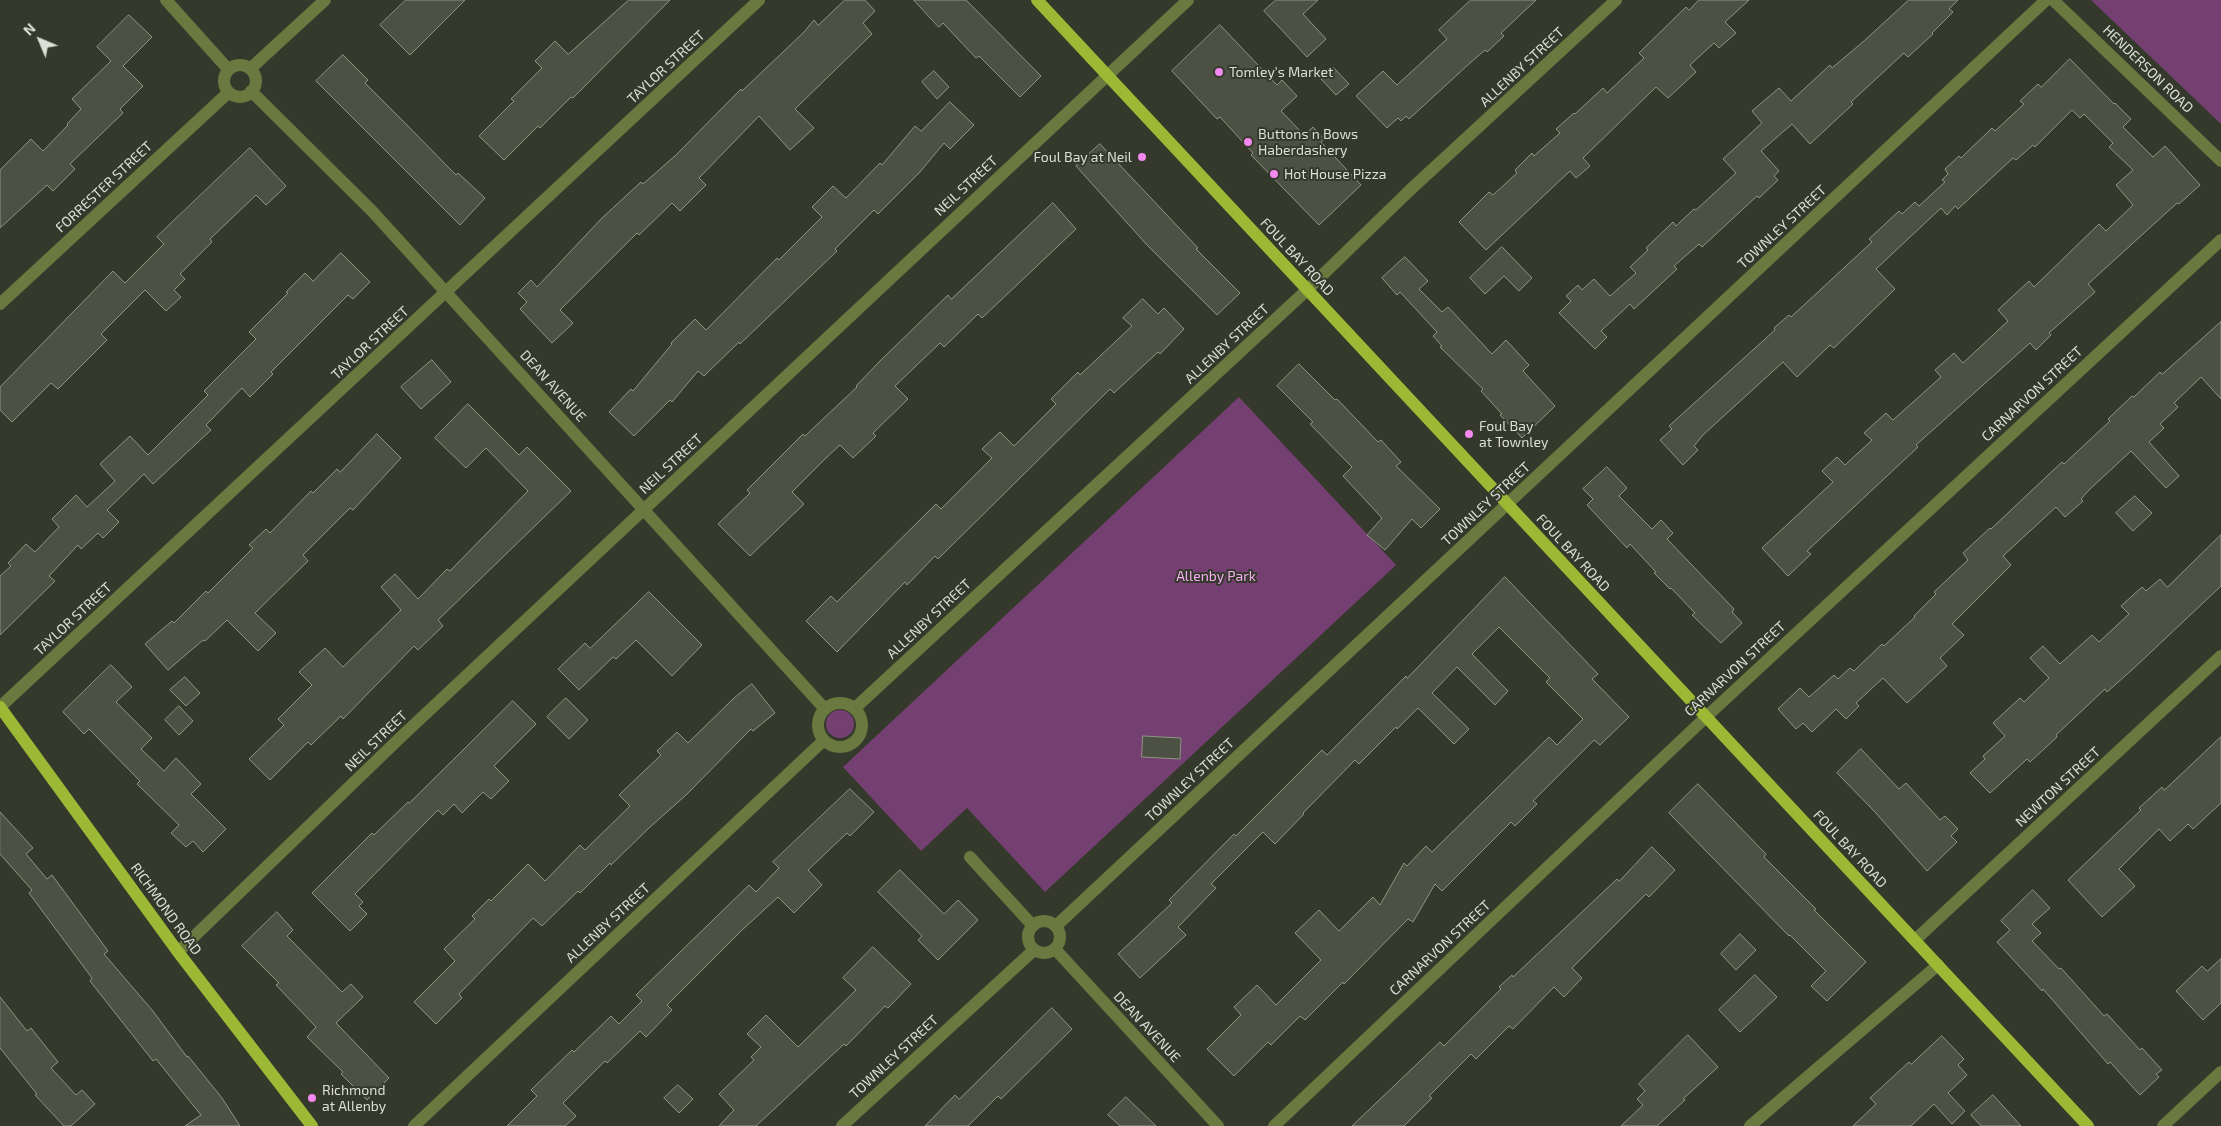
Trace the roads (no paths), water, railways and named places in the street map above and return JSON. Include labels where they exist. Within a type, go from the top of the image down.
[{"type":"main road","name":"FOUL BAY ROAD","points":[[1036,0],[2088,1126]]},
{"type":"main road","name":"RICHMOND ROAD","points":[[0,708],[178,952],[312,1126]]},
{"type":"street","points":[[166,0],[228,69]]},
{"type":"street","points":[[250,69],[325,0]]},
{"type":"street","name":"TAYLOR STREET","points":[[0,708],[759,0]]},
{"type":"street","name":"NEIL STREET","points":[[178,952],[403,735],[1188,0]]},
{"type":"street","name":"ALLENBY STREET","points":[[855,708],[1307,290],[1409,191],[1616,0]]},
{"type":"street","name":"TOWNLEY STREET","points":[[1056,926],[2046,0]]},
{"type":"street","name":"HENDERSON ROAD","points":[[2053,0],[2221,161]]},
{"type":"street","points":[[235,65],[243,65],[250,69],[255,76],[255,84],[251,92],[244,96],[236,96],[229,92],[224,85],[224,77],[228,69],[235,65]]},
{"type":"street","name":"FORRESTER STREET","points":[[0,304],[229,92]]},
{"type":"street","name":"DEAN AVENUE","points":[[251,92],[372,211],[824,708]]},
{"type":"street","name":"CARNARVON STREET","points":[[1274,1126],[1706,716],[2221,240]]},
{"type":"street","name":"NEWTON STREET","points":[[1915,940],[2221,656]]},
{"type":"street","points":[[834,703],[845,703],[855,708],[862,719],[862,731],[855,742],[845,747],[833,747],[823,741],[818,730],[818,719],[824,708],[834,703]]},
{"type":"street","name":"ALLENBY STREET","points":[[414,1126],[823,741]]},
{"type":"street","points":[[970,857],[1033,926]]},
{"type":"street","points":[[1040,922],[1048,922],[1056,926],[1060,938],[1055,949],[1044,953],[1034,950],[1028,938],[1033,926],[1040,922]]},
{"type":"street","name":"DEAN AVENUE","points":[[1055,949],[1218,1126]]},
{"type":"street","name":"TOWNLEY STREET","points":[[842,1126],[1034,950]]},
{"type":"street","points":[[1750,1126],[1938,965]]},
{"type":"street","points":[[2163,1126],[2221,1072]]},
{"type":"place","name":"Tomley's Market","points":[[1219,72]]},
{"type":"place","name":"Buttons n Bows Haberdashery","points":[[1248,142]]},
{"type":"place","name":"Foul Bay at Neil","points":[[1142,157]]},
{"type":"place","name":"Hot House Pizza","points":[[1274,174]]},
{"type":"place","name":"Foul Bay at Townley","points":[[1469,434]]},
{"type":"place","name":"Richmond at Allenby","points":[[312,1098]]},
{"type":"park label","name":"Allenby Park","points":[[1216,576]]}]
